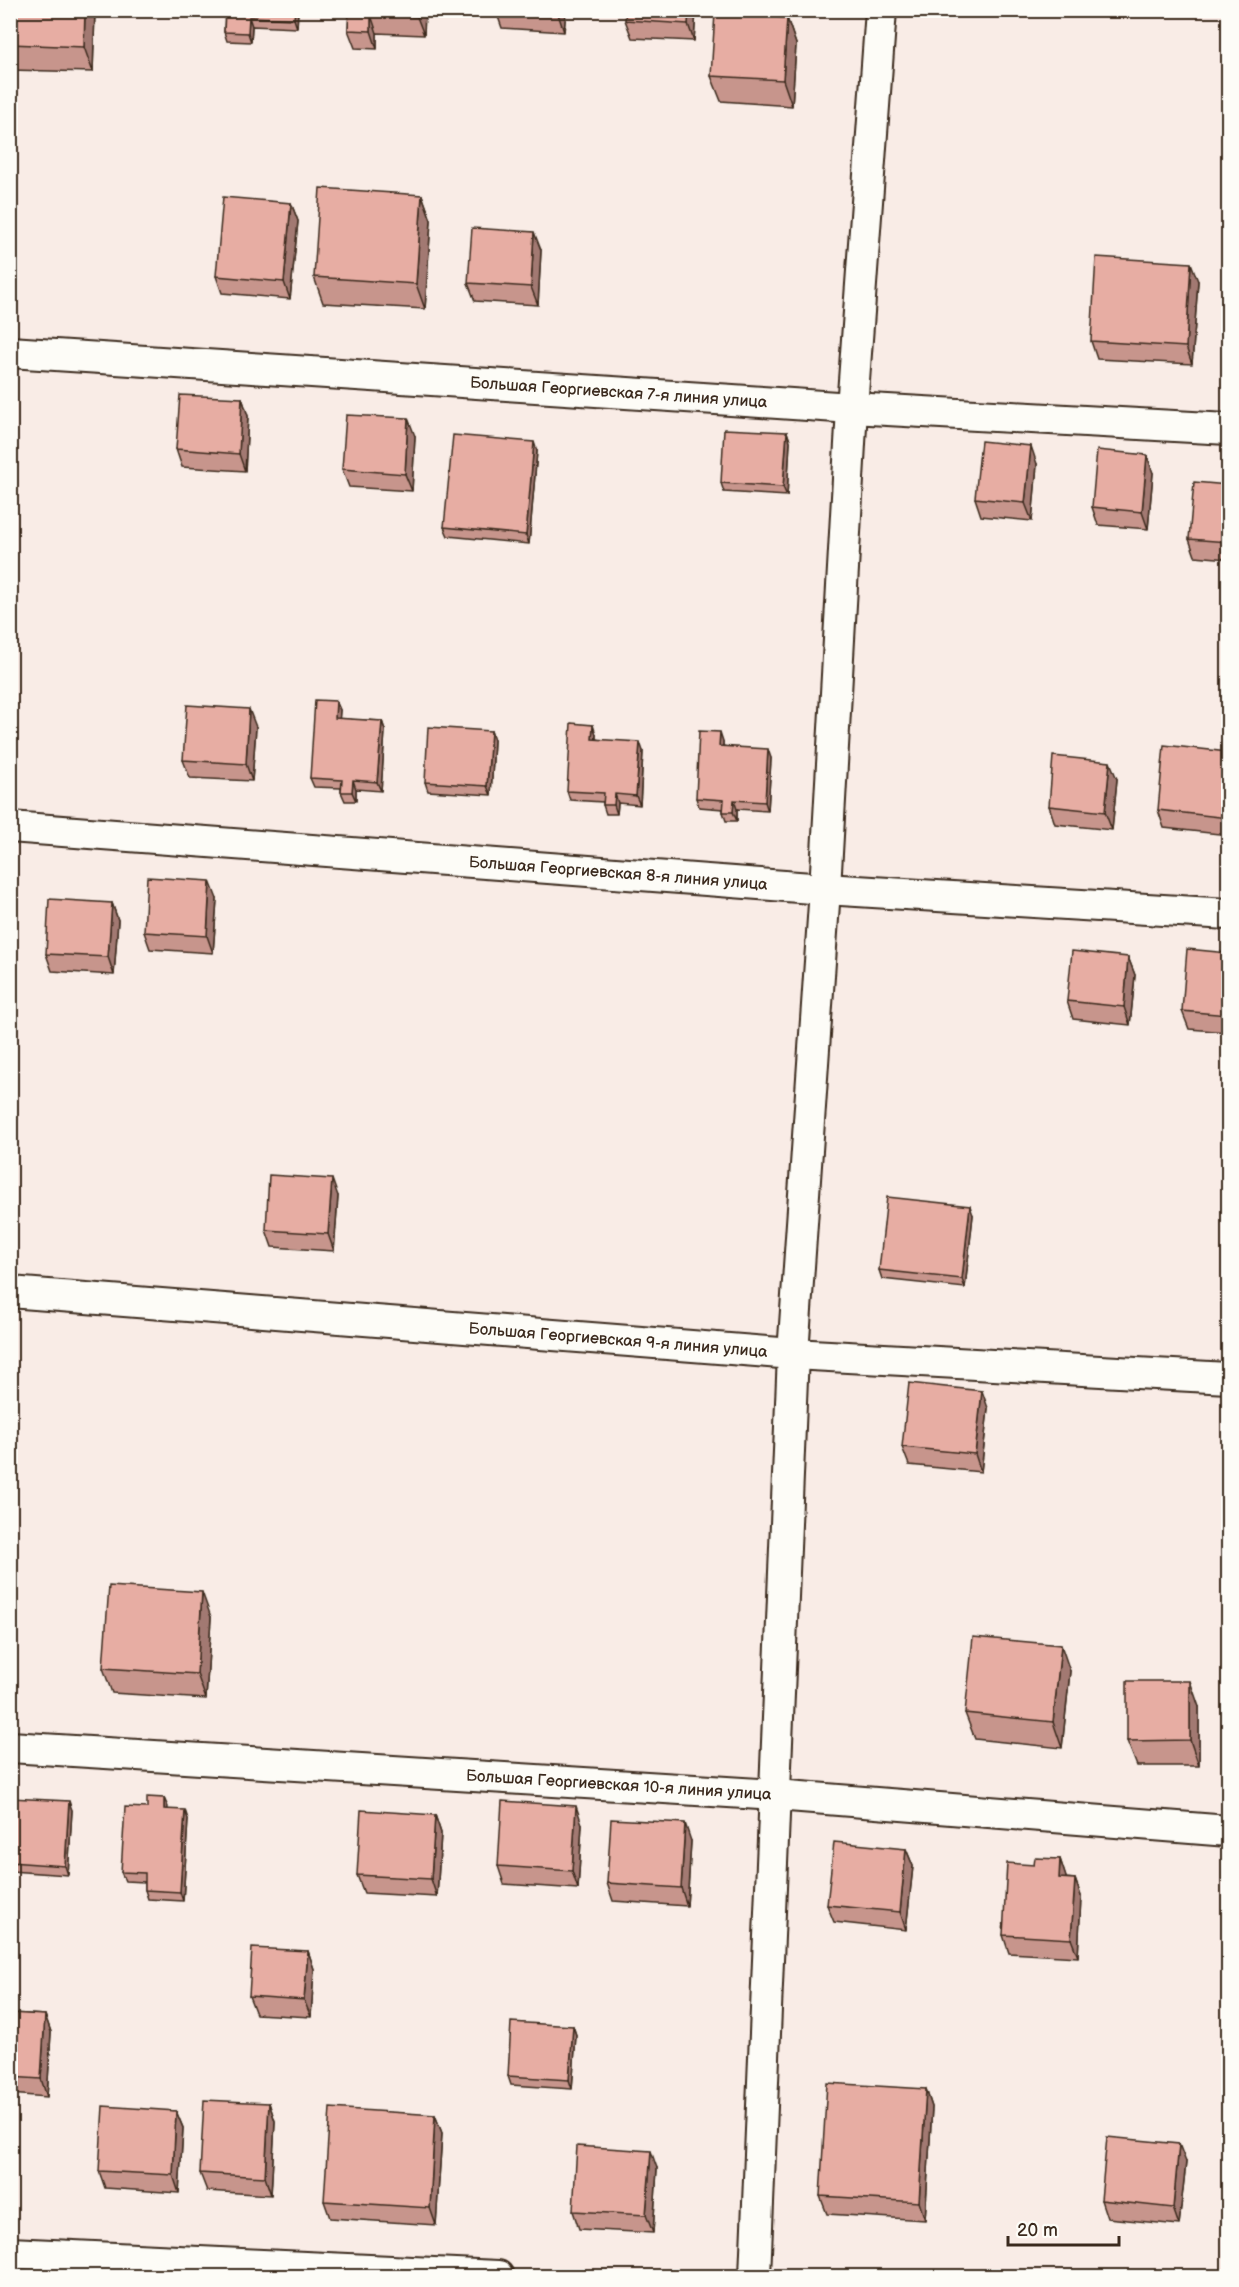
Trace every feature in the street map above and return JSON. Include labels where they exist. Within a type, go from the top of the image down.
[{"type":"street","points":[[755,2277],[794,1354],[825,889],[852,408],[881,10]]},
{"type":"street","name":"Большая Георгиевская 7-я линия улица","points":[[10,352],[852,408],[1228,429]]},
{"type":"street","name":"Большая Георгиевская 8-я линия улица","points":[[10,827],[825,889],[1228,914]]},
{"type":"street","name":"Большая Георгиевская 9-я линия улица","points":[[10,1292],[794,1354],[1228,1378]]},
{"type":"street","name":"Большая Георгиевская 10-я линия улица","points":[[10,1747],[776,1795],[1228,1831]]},
{"type":"street","points":[[10,2253],[498,2277]]},
{"type":"building","points":[[10,10],[85,10],[84,47],[10,44]]},
{"type":"building","points":[[225,10],[295,10],[294,19],[249,17],[248,33],[224,32]]},
{"type":"building","points":[[349,10],[418,10],[417,17],[371,15],[371,31],[348,30]]},
{"type":"building","points":[[496,10],[558,10],[558,14]]},
{"type":"building","points":[[626,10],[689,10],[688,24],[625,20]]},
{"type":"building","points":[[715,13],[787,18],[783,80],[711,76]]},
{"type":"building","points":[[320,188],[422,195],[416,284],[314,277]]},
{"type":"building","points":[[223,197],[291,203],[284,282],[216,276]]},
{"type":"building","points":[[472,228],[534,232],[531,287],[468,283]]},
{"type":"building","points":[[1096,257],[1191,263],[1186,347],[1091,341]]},
{"type":"building","points":[[180,395],[242,398],[239,454],[176,449]]},
{"type":"building","points":[[346,415],[408,418],[405,474],[342,469]]},
{"type":"building","points":[[724,429],[787,432],[783,487],[721,483]]},
{"type":"building","points":[[453,435],[534,442],[526,535],[444,527]]},
{"type":"building","points":[[981,441],[1031,446],[1025,503],[975,498]]},
{"type":"building","points":[[1097,450],[1147,455],[1142,512],[1092,507]]},
{"type":"building","points":[[1194,482],[1228,485],[1228,542],[1189,539]]},
{"type":"building","points":[[315,700],[336,701],[335,718],[382,721],[377,782],[353,780],[352,792],[341,792],[342,780],[310,778]]},
{"type":"building","points":[[187,705],[249,709],[246,764],[183,760]]},
{"type":"building","points":[[571,723],[593,725],[592,739],[640,742],[636,796],[615,794],[614,805],[603,805],[604,793],[567,791]]},
{"type":"building","points":[[428,727],[491,731],[487,786],[425,782]]},
{"type":"building","points":[[699,731],[720,732],[719,746],[768,749],[765,802],[734,800],[733,812],[723,812],[724,800],[696,798]]},
{"type":"building","points":[[1164,745],[1228,752],[1228,818],[1158,810]]},
{"type":"building","points":[[1053,756],[1110,762],[1105,812],[1049,806]]},
{"type":"building","points":[[147,877],[210,881],[207,936],[144,932]]},
{"type":"building","points":[[49,899],[112,903],[108,957],[46,954]]},
{"type":"building","points":[[1187,949],[1228,953],[1228,1015],[1182,1011]]},
{"type":"building","points":[[1072,951],[1128,957],[1124,1007],[1067,1001]]},
{"type":"building","points":[[269,1175],[332,1179],[328,1234],[266,1230]]},
{"type":"building","points":[[887,1197],[970,1206],[962,1279],[879,1270]]},
{"type":"building","points":[[909,1383],[982,1391],[975,1454],[902,1447]]},
{"type":"building","points":[[109,1586],[202,1592],[197,1674],[103,1668]]},
{"type":"building","points":[[973,1637],[1061,1645],[1053,1722],[965,1713]]},
{"type":"building","points":[[1127,1681],[1190,1681],[1190,1740],[1127,1741]]},
{"type":"building","points":[[147,1797],[164,1798],[164,1809],[185,1810],[180,1892],[145,1890],[145,1873],[121,1872],[125,1807],[147,1808]]},
{"type":"building","points":[[10,1798],[69,1801],[65,1866],[10,1862]]},
{"type":"building","points":[[502,1801],[576,1806],[572,1871],[498,1866]]},
{"type":"building","points":[[361,1810],[435,1815],[431,1879],[357,1875]]},
{"type":"building","points":[[611,1819],[685,1823],[681,1888],[607,1883]]},
{"type":"building","points":[[834,1842],[906,1849],[900,1912],[827,1905]]},
{"type":"building","points":[[1035,1858],[1060,1859],[1059,1878],[1075,1879],[1071,1939],[1003,1935],[1007,1863],[1034,1865]]},
{"type":"building","points":[[252,1948],[308,1951],[304,2000],[249,1996]]},
{"type":"building","points":[[10,2013],[45,2015],[41,2079],[10,2077]]},
{"type":"building","points":[[511,2022],[573,2026],[569,2080],[508,2076]]},
{"type":"building","points":[[827,2083],[926,2089],[919,2202],[820,2196]]},
{"type":"building","points":[[204,2100],[269,2103],[265,2177],[200,2173]]},
{"type":"building","points":[[103,2106],[176,2111],[173,2175],[99,2171]]},
{"type":"building","points":[[330,2108],[435,2115],[430,2208],[324,2201]]},
{"type":"building","points":[[1107,2137],[1179,2144],[1173,2208],[1101,2200]]},
{"type":"building","points":[[577,2146],[651,2151],[646,2215],[573,2211]]},
{"type":"building","points":[[1228,2189],[1228,2220],[1226,2220]]}]
